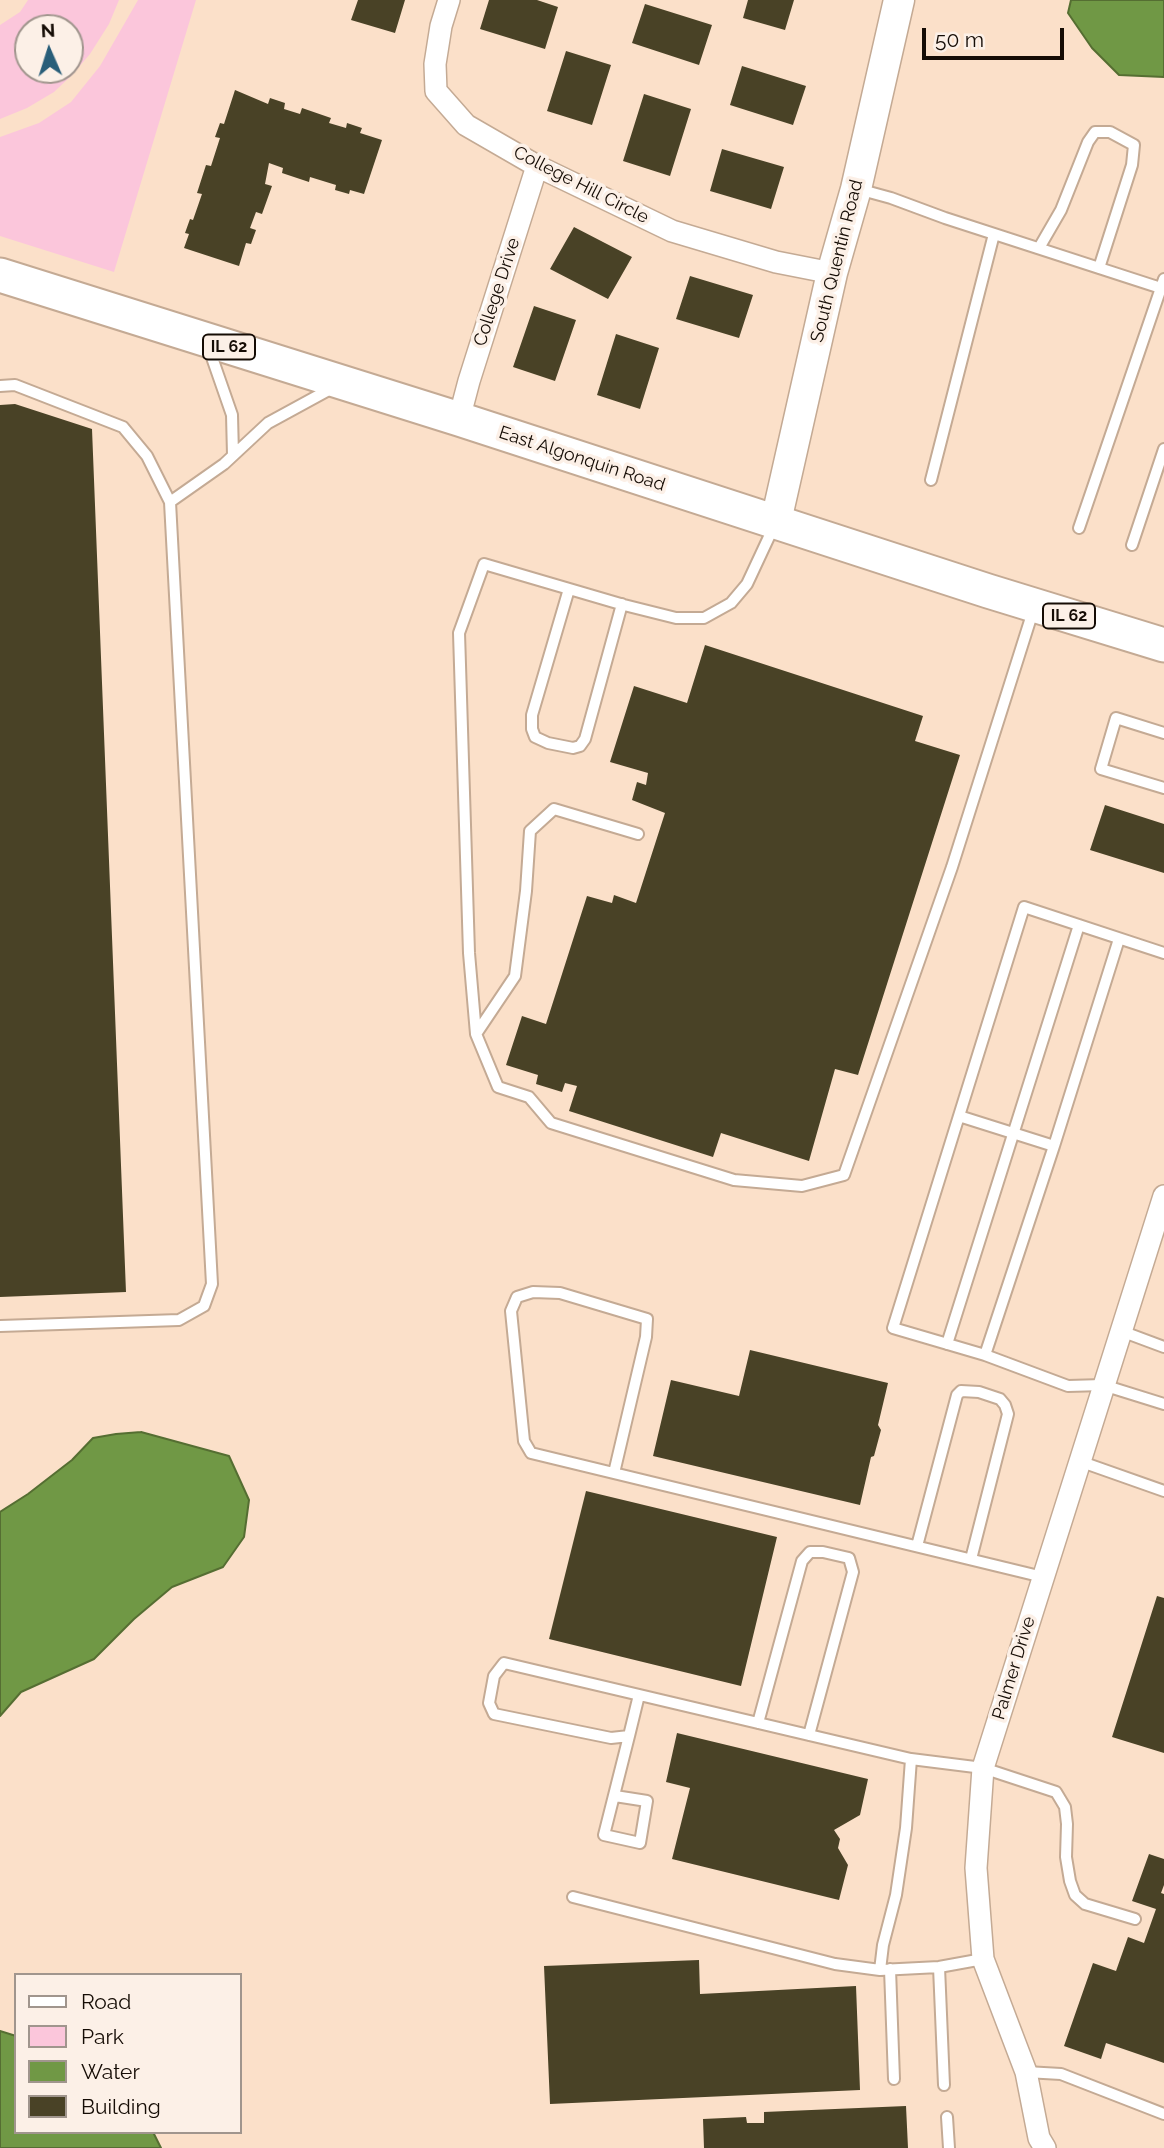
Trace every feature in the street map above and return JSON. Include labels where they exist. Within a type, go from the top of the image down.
[{"type":"main road","name":"South Quentin Road","points":[[776,521],[832,272],[856,189],[899,0]]},
{"type":"main road","name":"East Algonquin Road","points":[[0,275],[1164,645]]},
{"type":"street","name":"College Hill Circle","points":[[449,0],[441,26],[435,64],[436,91],[466,125],[537,166],[672,231],[776,262],[832,272]]},
{"type":"street","name":"College Drive","points":[[459,419],[468,381],[537,166]]},
{"type":"street","name":"Palmer Drive","points":[[1045,2148],[1040,2138],[1026,2072],[983,1959],[976,1868],[983,1768],[1164,1196]]},
{"type":"lane","points":[[1040,248],[1061,210],[1088,142],[1095,132],[1111,132],[1134,145],[1132,165],[1099,268]]},
{"type":"lane","points":[[856,189],[891,198],[1099,268],[1163,285],[1079,528]]},
{"type":"lane","points":[[931,480],[994,234]]},
{"type":"lane","points":[[205,339],[232,415],[233,455]]},
{"type":"lane","points":[[170,502],[224,464],[268,423],[343,382]]},
{"type":"lane","points":[[0,386],[15,385],[123,427],[147,456],[170,502],[212,1284],[204,1306],[179,1320],[0,1326]]},
{"type":"lane","points":[[1132,545],[1164,449]]},
{"type":"lane","points":[[776,521],[747,584],[731,603],[704,618],[676,618],[484,564],[459,633],[469,953],[476,1034],[498,1087],[529,1097],[551,1123],[734,1180],[802,1186],[844,1175],[952,867],[1035,605]]},
{"type":"lane","points":[[569,589],[532,715],[535,737],[548,743],[573,748],[580,746],[585,739],[622,604]]},
{"type":"lane","points":[[1164,733],[1116,718],[1101,769],[1164,788]]},
{"type":"lane","points":[[476,1034],[515,976],[526,891],[530,831],[554,809],[638,834]]},
{"type":"lane","points":[[1164,953],[1024,907],[893,1328],[985,1355],[1068,1386],[1104,1385],[1164,1404]]},
{"type":"lane","points":[[947,1344],[1079,925]]},
{"type":"lane","points":[[985,1355],[1119,939]]},
{"type":"lane","points":[[959,1116],[1054,1146]]},
{"type":"lane","points":[[614,1473],[646,1337],[647,1319],[561,1293],[533,1292],[517,1297],[511,1311],[524,1441],[531,1453],[1043,1577]]},
{"type":"lane","points":[[1121,1331],[1164,1347]]},
{"type":"lane","points":[[917,1546],[957,1395],[961,1391],[979,1392],[1000,1399],[1008,1414],[971,1559]]},
{"type":"lane","points":[[1079,1461],[1164,1491]]},
{"type":"lane","points":[[758,1723],[802,1562],[810,1552],[849,1558],[853,1572],[847,1602],[809,1735]]},
{"type":"lane","points":[[629,1736],[611,1738],[494,1714],[489,1703],[494,1676],[504,1663],[911,1759],[983,1768],[1056,1792],[1065,1807],[1066,1857],[1075,1895],[1085,1904],[1135,1919]]},
{"type":"lane","points":[[615,1796],[647,1801],[640,1843],[604,1835],[639,1695]]},
{"type":"lane","points":[[894,2079],[883,1944],[896,1895],[906,1828],[911,1759]]},
{"type":"lane","points":[[573,1896],[835,1964],[885,1969],[939,1966],[983,1959]]},
{"type":"lane","points":[[939,1966],[944,2085]]},
{"type":"lane","points":[[1026,2072],[1061,2074],[1164,2114]]},
{"type":"lane","points":[[947,2118],[948,2148]]},
{"type":"green space","points":[[28,0],[119,0],[109,24],[84,61],[84,14],[17,14]]},
{"type":"green space","points":[[138,0],[196,0],[114,272],[0,236],[0,137],[39,123],[71,102],[100,66]]},
{"type":"green space","points":[[14,16],[14,84],[62,84],[27,108],[0,119],[0,25]]},
{"type":"water","points":[[1071,0],[1164,0],[1164,77],[1119,75],[1092,48],[1068,13]]},
{"type":"water","points":[[141,1432],[229,1456],[249,1500],[244,1537],[223,1567],[172,1587],[134,1619],[94,1659],[21,1692],[0,1716],[0,1512],[72,1460],[93,1438]]},
{"type":"water","points":[[0,2031],[14,2035],[14,2134],[154,2134],[161,2148],[0,2148]]},
{"type":"building","points":[[358,0],[405,0],[395,33],[351,20]]},
{"type":"building","points":[[489,0],[537,0],[558,7],[545,49],[480,29]]},
{"type":"building","points":[[748,0],[794,0],[785,30],[743,18]]},
{"type":"building","points":[[645,4],[712,25],[699,65],[632,43]]},
{"type":"building","points":[[566,51],[611,65],[592,125],[547,111]]},
{"type":"building","points":[[742,66],[806,86],[793,125],[730,105]]},
{"type":"building","points":[[235,90],[268,104],[270,98],[285,103],[284,109],[300,114],[302,108],[331,118],[329,123],[346,128],[347,123],[362,128],[360,133],[382,140],[364,194],[335,190],[336,185],[310,177],[309,182],[282,173],[283,168],[269,163],[265,184],[272,186],[262,214],[256,212],[250,228],[256,230],[251,244],[246,243],[239,266],[184,248],[189,234],[185,233],[190,219],[193,220],[202,194],[197,193],[206,165],[211,166],[220,138],[215,137],[220,123],[224,124]]},
{"type":"building","points":[[644,94],[691,109],[670,176],[623,161]]},
{"type":"building","points":[[722,149],[784,167],[771,209],[710,191]]},
{"type":"building","points":[[574,227],[632,257],[608,299],[550,269]]},
{"type":"building","points":[[690,276],[753,295],[739,338],[676,319]]},
{"type":"building","points":[[534,306],[576,320],[555,381],[513,367]]},
{"type":"building","points":[[616,334],[659,348],[640,409],[597,395]]},
{"type":"building","points":[[15,404],[92,429],[126,1292],[0,1297],[0,405]]},
{"type":"building","points":[[705,645],[923,716],[915,741],[960,755],[858,1075],[835,1069],[809,1161],[721,1133],[713,1157],[569,1111],[577,1086],[565,1083],[562,1092],[536,1084],[538,1075],[506,1065],[522,1016],[546,1024],[587,896],[612,903],[614,895],[636,903],[665,813],[632,800],[637,782],[646,785],[648,773],[610,762],[634,686],[687,703]]},
{"type":"building","points":[[1105,805],[1164,824],[1164,873],[1090,850]]},
{"type":"building","points":[[750,1350],[888,1383],[878,1425],[881,1430],[874,1456],[871,1457],[860,1505],[653,1456],[671,1380],[739,1396]]},
{"type":"building","points":[[586,1491],[777,1537],[741,1686],[549,1639]]},
{"type":"building","points":[[1157,1596],[1164,1598],[1164,1753],[1112,1737]]},
{"type":"building","points":[[677,1733],[868,1779],[860,1815],[834,1830],[840,1839],[838,1848],[848,1865],[839,1900],[672,1859],[690,1788],[666,1782]]},
{"type":"building","points":[[1149,1854],[1164,1859],[1164,1885],[1161,1893],[1164,1894],[1164,2063],[1106,2043],[1101,2059],[1064,2046],[1093,1963],[1116,1971],[1128,1937],[1144,1943],[1156,1909],[1132,1901]]},
{"type":"building","points":[[699,1960],[700,1994],[856,1986],[860,2090],[550,2104],[544,1966]]},
{"type":"building","points":[[906,2106],[908,2148],[704,2148],[703,2119],[746,2117],[747,2123],[764,2123],[764,2112]]}]
